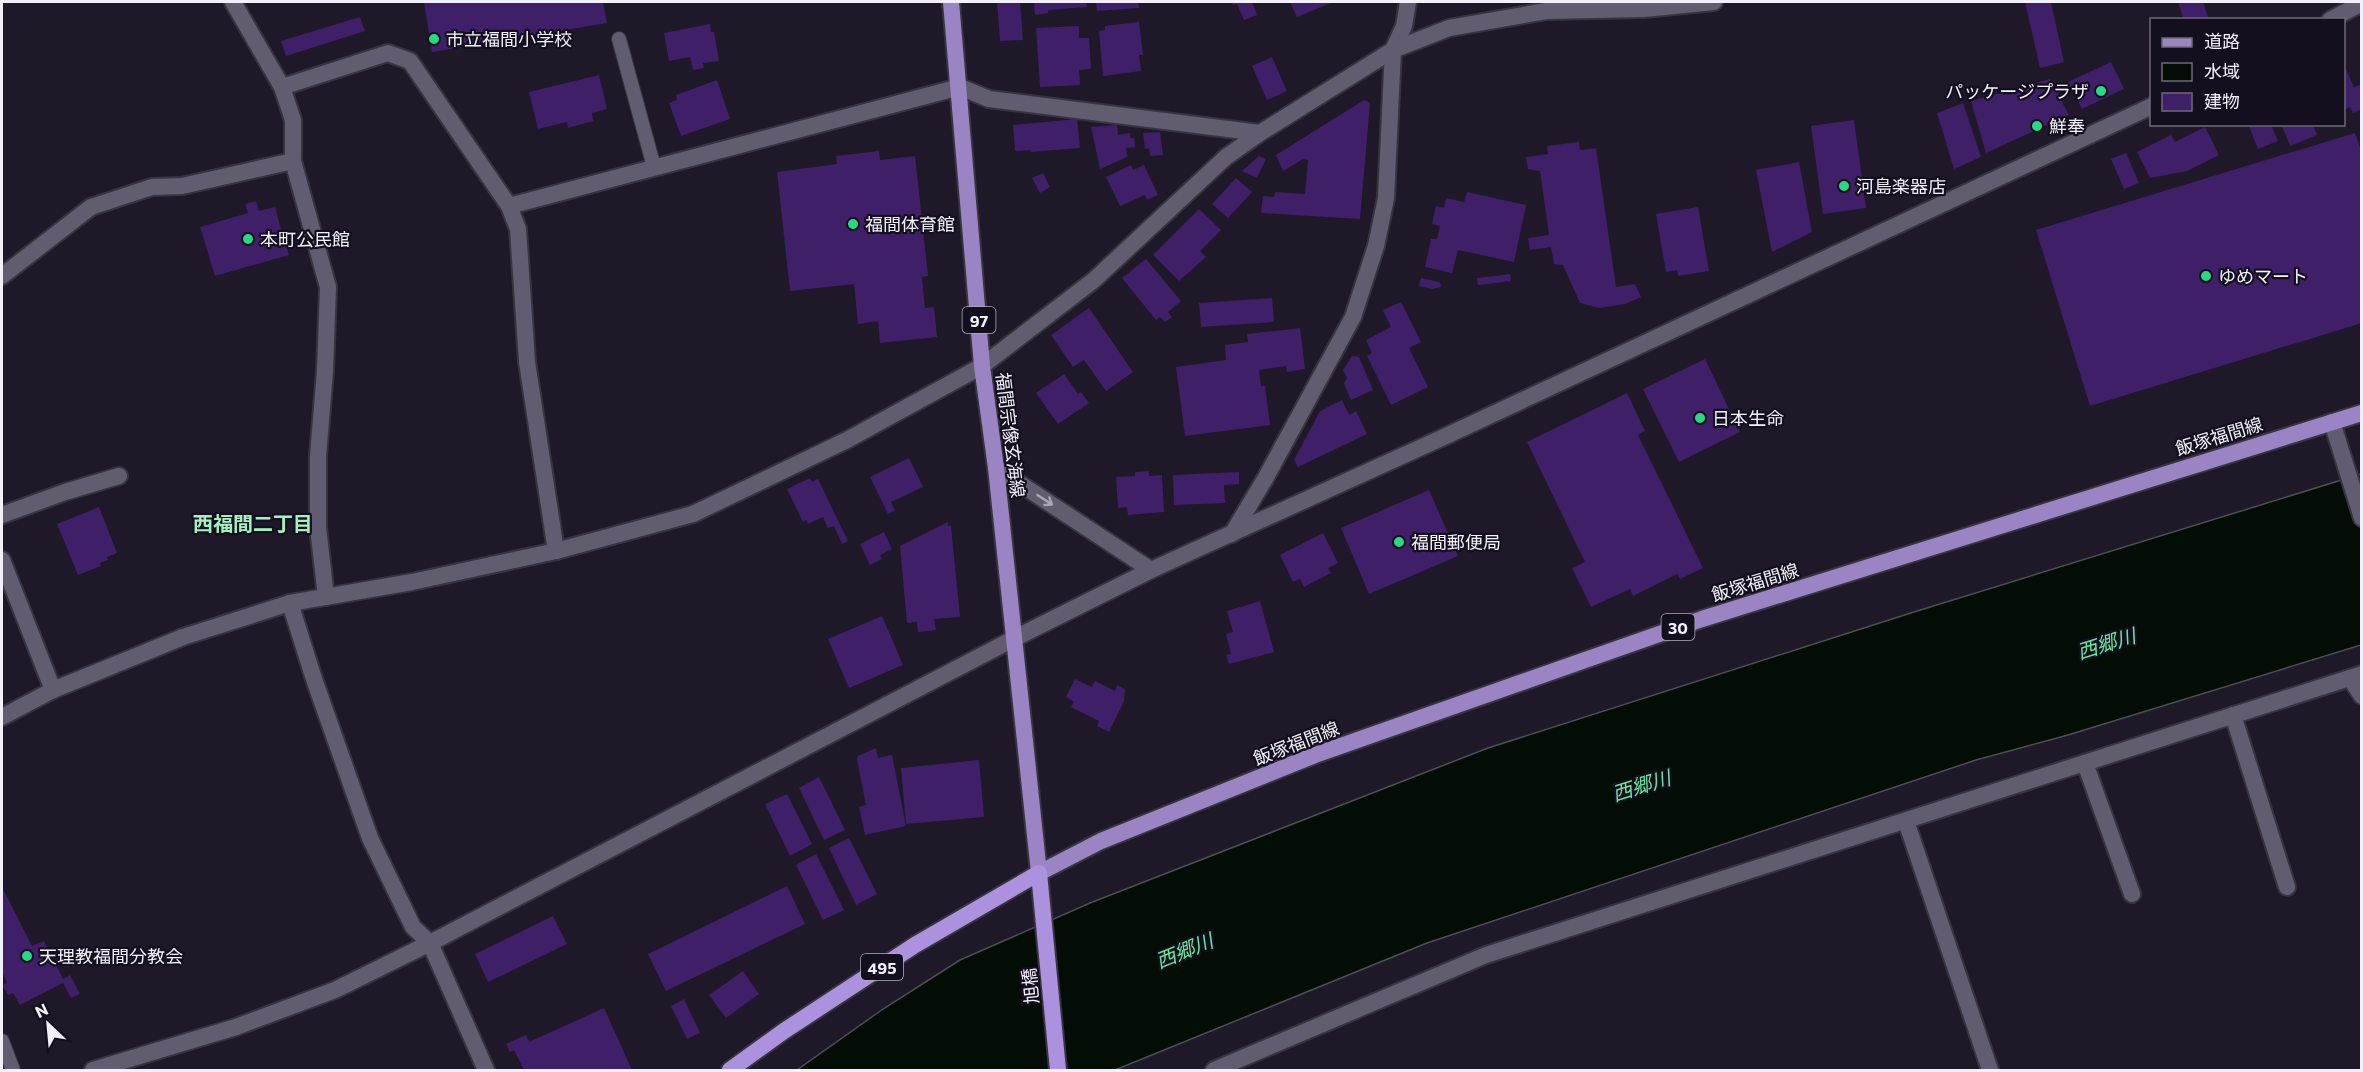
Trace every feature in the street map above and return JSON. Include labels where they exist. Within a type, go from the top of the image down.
[{"type":"highway","name":"旭橋","points":[[1039,873],[1058,1071]]},
{"type":"highway","name":"495","points":[[730,1071],[784,1031],[915,945],[1039,873]]},
{"type":"main road","name":"福間宗像玄海線","points":[[951,2],[982,366],[996,468],[1039,873]]},
{"type":"main road","name":"飯塚福間線","points":[[1039,873],[1101,841],[1316,755],[1669,630],[2361,413]]},
{"type":"street","points":[[233,2],[282,87],[293,120],[293,160],[328,287],[325,370],[318,456],[318,527],[326,597]]},
{"type":"street","points":[[1232,534],[1265,479],[1353,317],[1363,287],[1376,246],[1386,198],[1393,50],[1404,26],[1408,2]]},
{"type":"street","points":[[2,717],[52,690],[183,637],[290,603],[412,582],[556,551],[693,514],[847,440],[982,366],[1094,280],[1226,157],[1260,133],[1393,50],[1449,28],[1546,11],[1713,2]]},
{"type":"street","points":[[2334,18],[2361,3]]},
{"type":"street","points":[[282,87],[388,53],[410,61],[509,206],[518,229],[527,362],[556,551]]},
{"type":"street","points":[[509,206],[960,87],[989,99],[1260,133]]},
{"type":"street","points":[[93,1071],[236,1027],[324,994],[430,943],[1015,638],[1151,570],[2150,106]]},
{"type":"street","points":[[2,276],[91,207],[152,187],[182,186],[293,160]]},
{"type":"street","points":[[2332,422],[2361,518]]},
{"type":"street","points":[[996,468],[1151,570]]},
{"type":"street","points":[[2,515],[64,492],[119,476]]},
{"type":"street","points":[[2,560],[52,690]]},
{"type":"street","points":[[290,603],[317,690],[370,838],[413,927],[430,943],[486,1071]]},
{"type":"street","points":[[1214,1071],[1486,955],[2356,676],[2361,696]]},
{"type":"street","points":[[2232,715],[2287,887]]},
{"type":"street","points":[[2085,763],[2132,894]]},
{"type":"street","points":[[1906,820],[1990,1071]]},
{"type":"lane","points":[[619,39],[654,166]]},
{"type":"lane","points":[[2,1041],[13,1071]]},
{"type":"water","name":"西郷川","points":[[2361,474],[2361,645],[2068,735],[1976,760],[1427,943],[1115,1070],[797,1070],[883,1009],[960,960],[1090,903],[1488,748],[1914,612]]},
{"type":"building","points":[[424,2],[603,2],[607,23],[432,52]]},
{"type":"building","points":[[997,2],[1020,2],[1023,40],[1000,41]]},
{"type":"building","points":[[1034,2],[1086,2],[1087,7],[1048,10],[1048,13],[1035,15]]},
{"type":"building","points":[[1096,2],[1138,2],[1139,8],[1097,11]]},
{"type":"building","points":[[1231,2],[1252,2],[1257,15],[1244,20],[1237,4],[1233,5]]},
{"type":"building","points":[[1290,2],[1333,2],[1297,17]]},
{"type":"building","points":[[2025,2],[2051,2],[2064,62],[2040,68]]},
{"type":"building","points":[[2178,2],[2203,2],[2208,18],[2183,18]]},
{"type":"building","points":[[360,17],[365,31],[286,56],[281,41]]},
{"type":"building","points":[[1139,22],[1143,55],[1139,55],[1141,71],[1103,76],[1099,31],[1105,30],[1105,26]]},
{"type":"building","points":[[710,24],[711,32],[714,32],[719,61],[703,63],[704,68],[693,70],[690,57],[669,61],[664,33]]},
{"type":"building","points":[[1079,26],[1079,38],[1089,38],[1091,69],[1079,70],[1080,85],[1040,87],[1036,28]]},
{"type":"building","points":[[1272,57],[1287,91],[1267,100],[1252,66]]},
{"type":"building","points":[[2111,62],[2124,89],[2082,109],[2068,82]]},
{"type":"building","points":[[2345,67],[2354,87],[2360,85],[2362,89],[2362,109],[2353,113],[2350,107],[2345,110]]},
{"type":"building","points":[[599,75],[607,109],[592,113],[593,121],[568,128],[567,122],[538,129],[529,92]]},
{"type":"building","points":[[2050,79],[2069,115],[1986,153],[1971,101]]},
{"type":"building","points":[[717,80],[730,119],[681,136],[669,103],[677,100],[676,95]]},
{"type":"building","points":[[1364,100],[1370,103],[1360,219],[1261,213],[1263,196],[1274,197],[1275,192],[1305,194],[1308,160],[1303,159],[1283,171],[1276,155]]},
{"type":"building","points":[[1963,103],[1981,157],[1954,169],[1937,113]]},
{"type":"building","points":[[1077,119],[1080,148],[1015,151],[1013,125]]},
{"type":"building","points":[[1854,120],[1866,208],[1823,214],[1811,126]]},
{"type":"building","points":[[1117,125],[1118,135],[1130,133],[1130,138],[1134,138],[1135,147],[1126,148],[1127,157],[1100,169],[1091,127]]},
{"type":"building","points":[[2249,126],[2272,126],[2278,141],[2258,149]]},
{"type":"building","points":[[2282,126],[2314,126],[2317,135],[2290,146]]},
{"type":"building","points":[[2205,127],[2219,155],[2187,171],[2150,178],[2137,152],[2171,135],[2175,142]]},
{"type":"building","points":[[1160,132],[1163,155],[1150,156],[1149,148],[1145,149],[1143,133]]},
{"type":"building","name":"ゆめマート","points":[[2355,133],[2362,153],[2362,323],[2090,406],[2036,230]]},
{"type":"building","points":[[1579,142],[1580,150],[1596,148],[1616,287],[1635,284],[1641,297],[1625,304],[1599,308],[1580,303],[1563,265],[1554,264],[1551,247],[1530,250],[1528,238],[1549,235],[1540,171],[1528,169],[1526,157],[1548,154],[1547,146]]},
{"type":"building","name":"福間体育館","points":[[879,151],[880,160],[915,156],[928,276],[922,277],[925,308],[934,307],[937,337],[880,343],[878,321],[858,324],[854,284],[790,291],[777,172],[837,164],[836,156]]},
{"type":"building","points":[[2126,153],[2139,183],[2124,189],[2111,159]]},
{"type":"building","points":[[1259,156],[1266,159],[1257,178],[1242,171]]},
{"type":"building","points":[[1799,162],[1812,232],[1772,252],[1756,170]]},
{"type":"building","points":[[1131,165],[1133,170],[1144,165],[1158,195],[1147,200],[1145,195],[1120,206],[1106,177]]},
{"type":"building","points":[[1043,173],[1050,187],[1040,193],[1032,178]]},
{"type":"building","points":[[1236,178],[1252,192],[1228,218],[1212,204]]},
{"type":"building","points":[[1467,192],[1526,205],[1514,262],[1458,250],[1452,273],[1425,267],[1431,239],[1437,239],[1440,226],[1432,224],[1436,206],[1444,208],[1446,198],[1464,202]]},
{"type":"building","name":"本町公民館","points":[[256,201],[259,211],[275,207],[282,233],[289,231],[294,246],[287,248],[289,255],[215,276],[200,227],[248,213],[245,204]]},
{"type":"building","points":[[1698,207],[1709,271],[1678,276],[1677,270],[1666,272],[1656,214]]},
{"type":"building","points":[[1199,209],[1221,230],[1200,251],[1206,257],[1179,281],[1153,255]]},
{"type":"building","points":[[1146,259],[1181,301],[1168,312],[1172,317],[1165,322],[1160,317],[1156,320],[1122,278]]},
{"type":"building","points":[[1510,274],[1511,281],[1478,285],[1477,278]]},
{"type":"building","points":[[1421,278],[1440,282],[1441,287],[1432,289],[1419,286]]},
{"type":"building","points":[[1272,298],[1274,322],[1201,327],[1199,303]]},
{"type":"building","points":[[1401,302],[1421,342],[1409,348],[1428,387],[1391,405],[1367,356],[1372,353],[1366,340],[1391,327],[1383,310]]},
{"type":"building","points":[[1089,308],[1133,372],[1106,391],[1084,360],[1073,367],[1051,335]]},
{"type":"building","points":[[1300,328],[1305,369],[1287,372],[1286,366],[1259,370],[1261,386],[1265,386],[1270,425],[1185,436],[1176,367],[1226,360],[1225,345],[1248,342],[1247,334]]},
{"type":"building","points":[[1352,356],[1359,357],[1373,390],[1351,400],[1344,383],[1347,378],[1343,370]]},
{"type":"building","points":[[1705,359],[1740,432],[1679,462],[1643,389]]},
{"type":"building","points":[[1064,374],[1078,394],[1081,392],[1089,403],[1058,424],[1036,393]]},
{"type":"building","points":[[1627,393],[1645,431],[1638,435],[1703,568],[1680,579],[1677,574],[1633,596],[1630,589],[1591,607],[1572,568],[1585,562],[1527,442]]},
{"type":"building","points":[[1342,400],[1349,415],[1356,411],[1367,434],[1298,467],[1294,460],[1320,411]]},
{"type":"building","points":[[909,458],[923,487],[891,502],[895,511],[888,514],[870,477]]},
{"type":"building","points":[[1149,471],[1149,476],[1162,475],[1164,512],[1128,515],[1127,507],[1118,508],[1116,477],[1135,476],[1135,472]]},
{"type":"building","points":[[1239,472],[1239,484],[1224,485],[1225,503],[1174,505],[1173,475]]},
{"type":"building","points":[[810,478],[812,482],[818,479],[848,541],[842,544],[834,526],[828,528],[823,517],[808,524],[806,520],[803,522],[787,489]]},
{"type":"building","name":"福間郵便局","points":[[1429,490],[1458,556],[1369,594],[1341,528]]},
{"type":"building","points":[[99,507],[117,553],[107,557],[108,560],[100,563],[101,566],[78,575],[57,524]]},
{"type":"building","points":[[948,522],[948,526],[951,526],[960,617],[934,619],[936,630],[918,632],[917,622],[907,623],[900,546]]},
{"type":"building","points":[[884,532],[892,549],[880,555],[882,559],[870,565],[860,544]]},
{"type":"building","points":[[1323,533],[1338,563],[1328,568],[1331,573],[1304,587],[1300,579],[1293,582],[1280,555]]},
{"type":"building","points":[[1260,601],[1274,652],[1229,664],[1226,655],[1231,654],[1226,634],[1233,632],[1227,611]]},
{"type":"building","points":[[882,616],[903,665],[849,688],[828,639]]},
{"type":"building","points":[[1075,679],[1092,687],[1095,681],[1115,691],[1117,685],[1125,689],[1124,701],[1109,732],[1097,726],[1099,721],[1071,707],[1074,702],[1066,697]]},
{"type":"building","points":[[876,748],[878,758],[892,755],[906,826],[865,835],[859,807],[866,805],[857,759],[858,756]]},
{"type":"building","points":[[979,760],[984,817],[906,824],[901,768]]},
{"type":"building","points":[[819,777],[845,830],[824,840],[799,788]]},
{"type":"building","points":[[787,794],[812,844],[790,856],[765,804]]},
{"type":"building","points":[[849,838],[877,894],[856,905],[829,848]]},
{"type":"building","points":[[816,854],[844,910],[823,920],[796,865]]},
{"type":"building","points":[[787,886],[805,924],[666,991],[648,954]]},
{"type":"building","name":"天理教福間分教会","points":[[4,891],[32,946],[44,941],[63,979],[70,975],[80,994],[71,998],[63,983],[20,1005],[13,993],[8,995],[2,985],[7,983],[2,972],[2,892]]},
{"type":"building","points":[[553,916],[567,944],[488,982],[475,954]]},
{"type":"building","points":[[743,971],[759,994],[726,1018],[709,995]]},
{"type":"building","points":[[684,999],[700,1033],[687,1039],[671,1006]]},
{"type":"building","points":[[604,1008],[632,1070],[524,1070],[514,1050],[510,1052],[506,1044],[526,1035],[529,1042]]},
{"type":"place","name":"市立福間小学校","points":[[434,39]]},
{"type":"place","name":"パッケージプラザ","points":[[2101,91]]},
{"type":"place","name":"鮮奉","points":[[2037,126]]},
{"type":"place","name":"河島楽器店","points":[[1844,186]]},
{"type":"place","name":"福間体育館","points":[[853,224]]},
{"type":"place","name":"本町公民館","points":[[248,239]]},
{"type":"place","name":"ゆめマート","points":[[2206,276]]},
{"type":"place","name":"日本生命","points":[[1700,418]]},
{"type":"place","name":"福間郵便局","points":[[1399,542]]},
{"type":"place","name":"天理教福間分教会","points":[[27,956]]},
{"type":"district","name":"西福間二丁目","points":[[253,523]]}]
